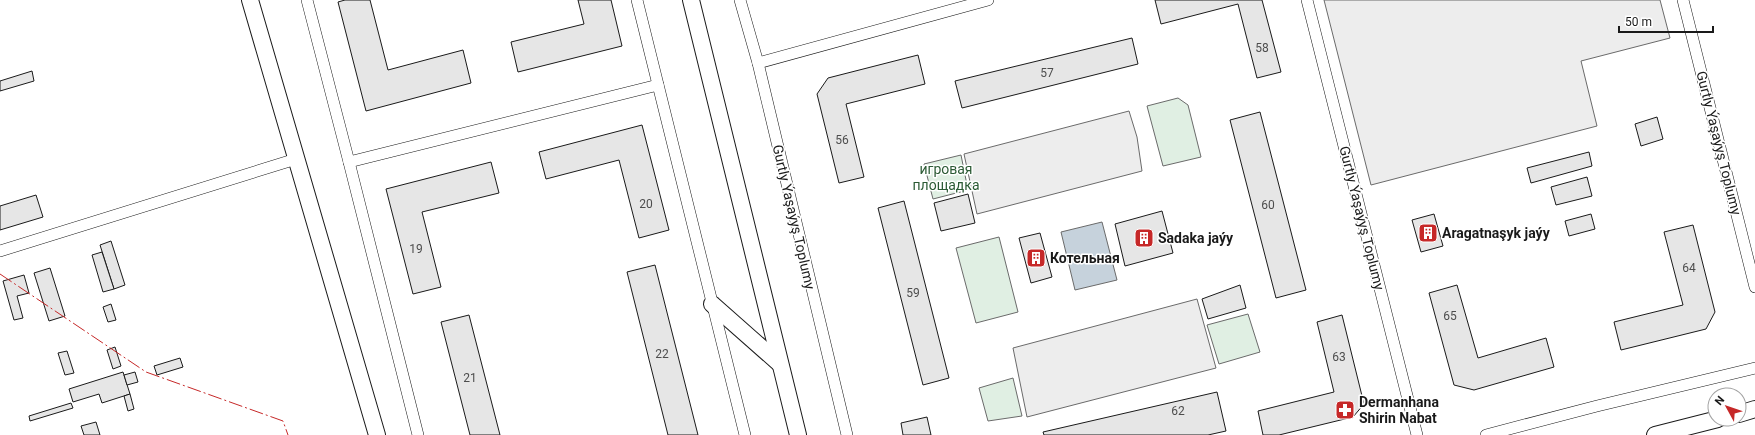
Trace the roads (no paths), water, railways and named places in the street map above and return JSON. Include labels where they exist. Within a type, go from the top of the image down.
[{"type":"street","points":[[250,0],[377,435]]},
{"type":"street","points":[[307,0],[418,435]]},
{"type":"street","points":[[637,0],[745,435]]},
{"type":"street","points":[[691,0],[798,435]]},
{"type":"street","name":"Gurtly Ýaşaýyş Toplumy","points":[[740,0],[758,63],[847,435]]},
{"type":"street","points":[[758,63],[988,0]]},
{"type":"street","name":"Gurtly Ýaşaýyş Toplumy","points":[[1307,0],[1418,435]]},
{"type":"street","name":"Gurtly Ýaşaýyş Toplumy","points":[[1683,0],[1755,287]]},
{"type":"street","points":[[349,162],[658,84]]},
{"type":"street","points":[[0,252],[296,159]]},
{"type":"street","points":[[712,304],[780,364]]},
{"type":"street","points":[[1486,435],[1597,406],[1755,368]]},
{"type":"street","points":[[1655,435],[1707,422]]},
{"type":"place","name":"Aragatnaşyk jaýy","points":[[1428,233]]},
{"type":"place","name":"Sadaka jaýy","points":[[1144,238]]},
{"type":"place","name":"Котельная","points":[[1036,258]]},
{"type":"place","name":"Dermanhana Shirin Nabat","points":[[1345,410]]},
{"type":"park label","name":"игровая площадка","points":[[946,178]]}]
